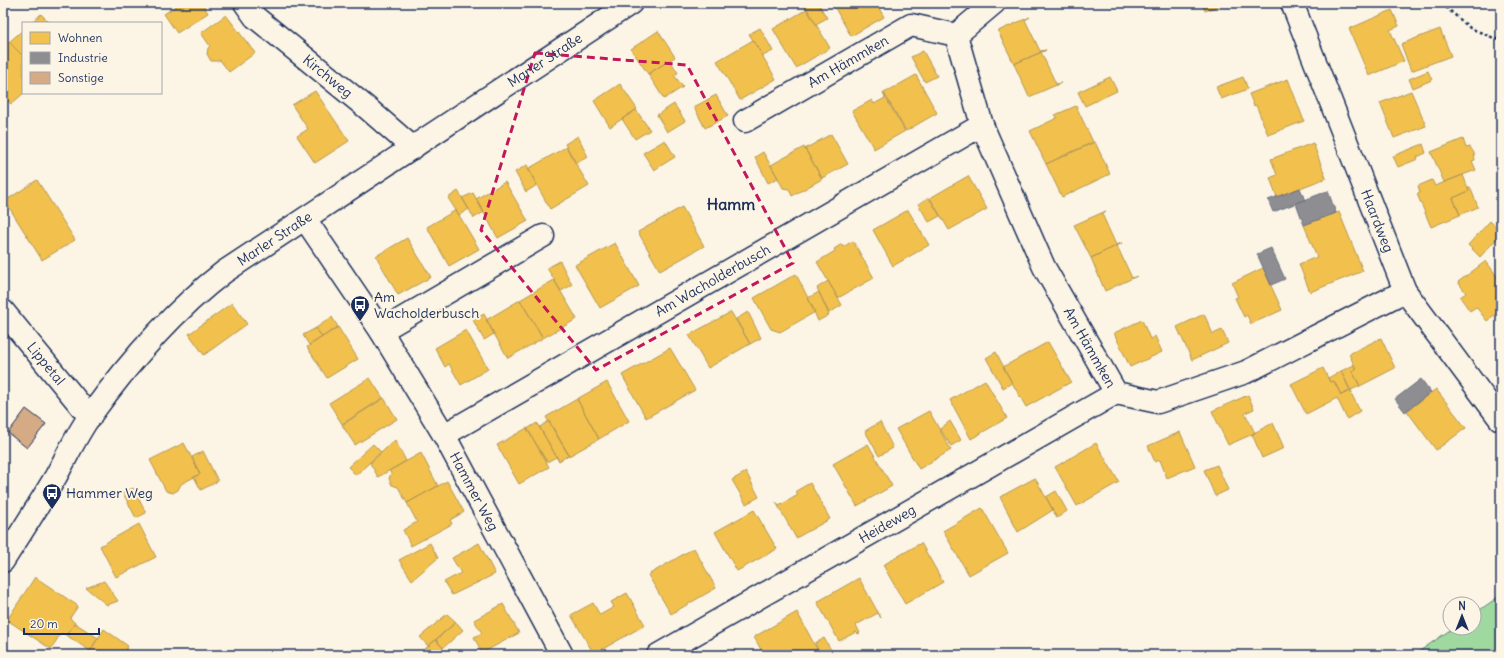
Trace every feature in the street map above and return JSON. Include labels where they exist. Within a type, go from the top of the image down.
[{"type":"street","name":"Kirchweg","points":[[245,3],[255,17],[367,108],[413,148]]},
{"type":"street","name":"Marler Straße","points":[[3,561],[38,508],[90,417],[144,348],[173,315],[197,293],[224,272],[631,3]]},
{"type":"street","points":[[956,35],[994,3]]},
{"type":"street","name":"Haardweg","points":[[1292,3],[1405,292],[1500,419]]},
{"type":"street","name":"Am Hämmken","points":[[745,121],[911,25],[956,35],[982,125],[1044,267],[1116,393],[1158,402],[1246,372],[1405,292]]},
{"type":"street","name":"Am Wacholderbusch","points":[[444,435],[982,125]]},
{"type":"street","name":"Hammer Weg","points":[[305,219],[381,331],[444,435],[562,655]]},
{"type":"street","points":[[381,331],[543,236]]},
{"type":"street","name":"Lippetal","points":[[3,311],[90,417]]},
{"type":"street","name":"Heideweg","points":[[658,655],[1116,393]]},
{"type":"path","points":[[1441,3],[1470,28],[1501,42]]},
{"type":"highlighted area","points":[[535,53],[687,65],[793,263],[596,370],[481,230]]},
{"type":"green space","points":[[1501,595],[1501,655],[1414,655],[1442,636],[1482,636],[1482,608]]},
{"type":"building: Wohnen","points":[[181,3],[202,3],[208,13],[177,33],[164,14]]},
{"type":"building: Wohnen","points":[[807,3],[818,3],[827,18],[816,24],[804,5]]},
{"type":"building: Wohnen","points":[[832,3],[876,3],[884,17],[851,36]]},
{"type":"building: Wohnen","points":[[1202,3],[1226,3],[1205,11]]},
{"type":"building: Wohnen","points":[[807,9],[830,48],[796,68],[773,29]]},
{"type":"building: Wohnen","points":[[1392,10],[1399,26],[1390,30],[1404,61],[1369,76],[1349,29]]},
{"type":"building: Wohnen","points":[[41,14],[49,22],[32,22]]},
{"type":"building: Wohnen","points":[[226,15],[255,53],[229,72],[220,60],[211,61],[207,54],[210,46],[201,33]]},
{"type":"building: Wohnen","points":[[1030,17],[1025,20],[1040,51],[1046,50],[1014,64],[998,31]]},
{"type":"building: Wohnen","points":[[760,28],[773,51],[763,56],[749,34]]},
{"type":"building: Wohnen","points":[[1440,29],[1451,56],[1411,71],[1401,44]]},
{"type":"building: Wohnen","points":[[22,31],[22,55],[9,42]]},
{"type":"building: Wohnen","points":[[658,31],[675,57],[648,74],[631,49]]},
{"type":"building: Wohnen","points":[[3,36],[22,55],[23,94],[11,104],[3,96]]},
{"type":"building: Wohnen","points":[[753,40],[776,79],[740,100],[717,61]]},
{"type":"building: Wohnen","points":[[923,51],[937,76],[925,82],[911,57]]},
{"type":"building: Wohnen","points":[[1041,52],[1056,84],[1061,83],[1029,97],[1014,64]]},
{"type":"building: Wohnen","points":[[670,60],[678,73],[674,75],[683,87],[664,99],[648,74]]},
{"type":"building: Wohnen","points":[[1428,71],[1432,80],[1413,88],[1409,79]]},
{"type":"building: Wohnen","points":[[916,75],[937,113],[906,131],[884,93]]},
{"type":"building: Wohnen","points":[[1110,77],[1117,91],[1085,106],[1078,92]]},
{"type":"building: Wohnen","points":[[1243,77],[1248,89],[1221,99],[1216,87]]},
{"type":"building: Wohnen","points":[[1288,79],[1304,121],[1268,135],[1256,105],[1254,106],[1249,94]]},
{"type":"building: Wohnen","points":[[620,84],[637,109],[610,127],[594,101]]},
{"type":"building: Wohnen","points":[[315,91],[349,141],[315,163],[297,136],[308,129],[292,105]]},
{"type":"building: Wohnen","points":[[1411,91],[1426,126],[1394,138],[1380,103]]},
{"type":"building: Wohnen","points":[[883,93],[905,131],[874,149],[852,111],[872,100],[874,104],[885,98]]},
{"type":"building: Wohnen","points":[[716,95],[728,116],[705,128],[694,107]]},
{"type":"building: Wohnen","points":[[674,104],[685,121],[667,132],[657,115]]},
{"type":"building: Wohnen","points":[[1076,106],[1093,142],[1046,164],[1030,131],[1057,118],[1055,115]]},
{"type":"building: Wohnen","points":[[636,110],[650,130],[635,139],[622,119]]},
{"type":"building: Wohnen","points":[[831,134],[848,164],[822,178],[805,149]]},
{"type":"building: Wohnen","points":[[578,136],[588,157],[576,163],[565,144]]},
{"type":"building: Wohnen","points":[[1463,139],[1466,148],[1470,147],[1474,153],[1475,160],[1472,161],[1476,170],[1444,182],[1431,152]]},
{"type":"building: Wohnen","points":[[665,140],[675,157],[654,170],[643,153]]},
{"type":"building: Wohnen","points":[[1095,142],[1110,174],[1062,197],[1046,164]]},
{"type":"building: Wohnen","points":[[1313,143],[1326,178],[1277,197],[1270,178],[1277,175],[1271,159]]},
{"type":"building: Wohnen","points":[[1423,144],[1426,153],[1417,157],[1418,159],[1398,167],[1393,156]]},
{"type":"building: Wohnen","points":[[566,147],[589,186],[550,209],[528,169]]},
{"type":"building: Wohnen","points":[[804,147],[822,179],[792,196],[789,189],[783,188],[771,165]]},
{"type":"building: Wohnen","points":[[763,152],[778,178],[768,183],[755,157]]},
{"type":"building: Wohnen","points":[[527,165],[537,185],[526,192],[515,172]]},
{"type":"building: Wohnen","points":[[1463,175],[1469,191],[1453,198],[1460,215],[1431,227],[1417,194],[1420,193],[1418,186],[1432,180],[1435,186]]},
{"type":"building: Wohnen","points":[[968,176],[987,209],[949,230],[930,198]]},
{"type":"building: Wohnen","points":[[37,180],[75,240],[42,260],[5,201]]},
{"type":"building: Wohnen","points":[[505,182],[528,221],[498,238],[476,199]]},
{"type":"building: Wohnen","points":[[1468,187],[1470,187],[1478,207],[1460,215],[1453,198],[1469,191]]},
{"type":"building: Wohnen","points":[[458,191],[469,209],[459,215],[448,198]]},
{"type":"building: Wohnen","points":[[473,193],[484,212],[474,218],[462,198]]},
{"type":"building: Wohnen","points":[[929,198],[940,216],[929,222],[918,204]]},
{"type":"building: Wohnen","points":[[682,207],[704,246],[660,271],[638,232]]},
{"type":"building: Wohnen","points":[[456,210],[479,249],[449,266],[427,227]]},
{"type":"building: Wohnen","points":[[908,210],[929,245],[893,266],[873,230]]},
{"type":"building: Wohnen","points":[[1106,211],[1102,214],[1116,245],[1122,243],[1091,258],[1074,225]]},
{"type":"building: Wohnen","points":[[1339,212],[1363,271],[1310,292],[1299,264],[1317,257],[1304,225]]},
{"type":"building: Wohnen","points":[[1490,221],[1501,231],[1501,234],[1480,257],[1468,245]]},
{"type":"building: Wohnen","points":[[407,238],[431,277],[398,295],[376,256]]},
{"type":"building: Wohnen","points":[[853,241],[874,278],[838,298],[817,262],[835,251],[834,249],[842,244],[843,247]]},
{"type":"building: Wohnen","points":[[615,243],[639,286],[600,308],[575,265]]},
{"type":"building: Wohnen","points":[[1122,243],[1117,246],[1132,278],[1137,276],[1105,291],[1091,258]]},
{"type":"building: Wohnen","points":[[560,261],[572,285],[561,291],[547,268]]},
{"type":"building: Wohnen","points":[[1486,261],[1501,282],[1501,310],[1487,321],[1476,307],[1470,311],[1460,297],[1466,293],[1458,282]]},
{"type":"building: Wohnen","points":[[1263,268],[1282,310],[1251,324],[1247,315],[1244,317],[1235,298],[1238,297],[1232,283]]},
{"type":"building: Wohnen","points":[[796,274],[815,312],[780,332],[771,329],[754,298]]},
{"type":"building: Wohnen","points":[[554,280],[577,319],[543,338],[520,300]]},
{"type":"building: Wohnen","points":[[828,281],[842,305],[829,313],[817,288]]},
{"type":"building: Wohnen","points":[[819,292],[829,315],[818,321],[808,298]]},
{"type":"building: Wohnen","points":[[520,300],[543,338],[508,358],[486,320]]},
{"type":"building: Wohnen","points":[[232,303],[247,324],[204,355],[189,334]]},
{"type":"building: Wohnen","points":[[731,312],[750,344],[708,368],[689,335]]},
{"type":"building: Wohnen","points":[[748,312],[761,338],[750,344],[736,319]]},
{"type":"building: Wohnen","points":[[484,314],[494,334],[484,340],[473,320]]},
{"type":"building: Wohnen","points":[[1204,314],[1213,334],[1222,330],[1228,343],[1192,360],[1177,327]]},
{"type":"building: Wohnen","points":[[332,317],[338,327],[322,337],[316,328]]},
{"type":"building: Wohnen","points":[[1142,320],[1150,339],[1155,336],[1162,352],[1130,367],[1114,333]]},
{"type":"building: Wohnen","points":[[338,327],[358,359],[327,378],[307,347]]},
{"type":"building: Wohnen","points":[[316,328],[322,337],[309,345],[303,335]]},
{"type":"building: Wohnen","points":[[466,330],[488,369],[461,385],[449,364],[445,367],[435,348]]},
{"type":"building: Wohnen","points":[[1381,338],[1395,368],[1360,386],[1352,371],[1356,369],[1349,354]]},
{"type":"building: Wohnen","points":[[1048,342],[1071,382],[1026,407],[1003,367]]},
{"type":"building: Wohnen","points":[[670,348],[695,390],[646,418],[622,375]]},
{"type":"building: Wohnen","points":[[996,352],[1012,383],[1003,388],[986,358]]},
{"type":"building: Wohnen","points":[[1354,365],[1356,369],[1352,371],[1360,386],[1351,390],[1352,393],[1341,371]]},
{"type":"building: Wohnen","points":[[1323,368],[1330,382],[1334,381],[1341,395],[1350,391],[1360,411],[1347,419],[1337,398],[1306,414],[1291,384]]},
{"type":"building: Wohnen","points":[[1341,371],[1350,391],[1341,395],[1334,381],[1330,382],[1328,378]]},
{"type":"building: Wohnen","points":[[370,378],[383,398],[342,424],[329,403]]},
{"type":"building: Wohnen","points":[[985,380],[1007,418],[971,439],[950,400]]},
{"type":"building: Wohnen","points":[[607,382],[629,421],[599,439],[577,399]]},
{"type":"building: Wohnen","points":[[1436,389],[1466,428],[1436,450],[1407,411]]},
{"type":"building: Wohnen","points":[[1248,395],[1254,409],[1245,413],[1255,433],[1228,445],[1212,411]]},
{"type":"building: Wohnen","points":[[384,398],[397,419],[355,445],[342,425]]},
{"type":"building: Wohnen","points":[[577,399],[599,439],[569,456],[546,417]]},
{"type":"building: Wohnen","points":[[929,411],[951,450],[919,469],[896,429]]},
{"type":"building: Wohnen","points":[[549,421],[569,455],[559,461],[537,423],[540,427]]},
{"type":"building: Wohnen","points":[[950,421],[961,440],[951,446],[940,429]]},
{"type":"building: Wohnen","points":[[880,422],[893,448],[879,456],[865,431]]},
{"type":"building: Wohnen","points":[[537,423],[559,461],[556,457],[547,462],[527,429]]},
{"type":"building: Wohnen","points":[[1273,423],[1284,448],[1262,458],[1252,434]]},
{"type":"building: Wohnen","points":[[527,428],[549,467],[519,484],[497,445]]},
{"type":"building: Wohnen","points":[[1180,432],[1195,466],[1167,478],[1160,460],[1155,462],[1148,446]]},
{"type":"building: Wohnen","points":[[395,440],[406,461],[378,477],[370,463]]},
{"type":"building: Wohnen","points":[[184,443],[200,474],[181,484],[178,490],[173,493],[166,491],[150,460]]},
{"type":"building: Wohnen","points":[[1096,443],[1119,482],[1077,506],[1055,467]]},
{"type":"building: Wohnen","points":[[373,444],[381,452],[356,475],[348,467]]},
{"type":"building: Wohnen","points":[[868,444],[892,486],[857,506],[833,464]]},
{"type":"building: Wohnen","points":[[203,451],[218,481],[201,490],[194,477],[200,474],[192,457]]},
{"type":"building: Wohnen","points":[[421,453],[438,486],[407,503],[398,487],[392,485],[389,479],[391,473],[389,471]]},
{"type":"building: Wohnen","points":[[1217,465],[1228,490],[1215,496],[1204,470]]},
{"type":"building: Wohnen","points":[[746,472],[759,497],[746,504],[732,480]]},
{"type":"building: Wohnen","points":[[1035,478],[1053,510],[1018,532],[1000,497]]},
{"type":"building: Wohnen","points":[[447,481],[464,512],[450,520],[452,524],[411,546],[403,530],[417,522],[407,503]]},
{"type":"building: Wohnen","points":[[810,483],[830,519],[796,538],[776,502],[779,506],[798,495],[796,491]]},
{"type":"building: Wohnen","points":[[133,488],[146,513],[136,518],[123,493]]},
{"type":"building: Wohnen","points":[[1056,491],[1067,511],[1057,518],[1046,497]]},
{"type":"building: Wohnen","points":[[982,508],[1008,553],[969,575],[943,531]]},
{"type":"building: Wohnen","points":[[754,510],[777,549],[737,571],[715,532]]},
{"type":"building: Wohnen","points":[[139,524],[156,557],[116,577],[100,546]]},
{"type":"building: Wohnen","points":[[430,543],[438,558],[412,580],[399,560]]},
{"type":"building: Wohnen","points":[[479,543],[495,574],[452,595],[444,582],[461,573],[452,558]]},
{"type":"building: Wohnen","points":[[921,543],[943,582],[905,604],[883,565]]},
{"type":"building: Wohnen","points":[[694,548],[716,588],[671,614],[648,575]]},
{"type":"building: Wohnen","points":[[35,577],[78,606],[70,618],[75,623],[66,635],[61,633],[51,649],[7,620]]},
{"type":"building: Wohnen","points":[[859,578],[881,618],[878,613],[856,625],[860,633],[858,634],[856,632],[839,641],[817,602]]},
{"type":"building: Wohnen","points":[[104,581],[118,601],[107,605],[86,588]]},
{"type":"building: Wohnen","points":[[627,593],[645,625],[594,654],[571,615],[593,603],[600,615],[614,607],[611,602]]},
{"type":"building: Wohnen","points":[[503,604],[519,633],[482,653],[474,637],[482,633],[474,620]]},
{"type":"building: Wohnen","points":[[797,612],[820,655],[764,655],[754,637]]},
{"type":"building: Wohnen","points":[[447,614],[456,622],[428,646],[420,637]]},
{"type":"building: Wohnen","points":[[456,622],[463,630],[443,648],[436,640]]},
{"type":"building: Wohnen","points":[[75,623],[98,638],[90,651],[66,635]]},
{"type":"building: Wohnen","points":[[104,629],[128,646],[123,655],[87,655]]},
{"type":"building: Wohnen","points":[[824,638],[834,655],[820,655],[817,650],[818,649],[815,643]]},
{"type":"building: Wohnen","points":[[436,640],[443,648],[435,655],[423,655],[420,653]]},
{"type":"building: Wohnen","points":[[735,649],[738,655],[724,655]]},
{"type":"building: Industrie","points":[[1300,188],[1305,200],[1273,212],[1268,200]]},
{"type":"building: Industrie","points":[[1328,191],[1336,213],[1304,225],[1296,203]]},
{"type":"building: Industrie","points":[[1271,248],[1285,279],[1271,285],[1257,254]]},
{"type":"building: Industrie","points":[[1421,379],[1431,392],[1405,412],[1395,399]]},
{"type":"building: Sonstige","points":[[26,409],[46,424],[27,448],[8,433]]},
{"type":"place","name":"Am Wacholderbusch","points":[[360,322]]},
{"type":"place","name":"Hammer Weg","points":[[52,510]]},
{"type":"district","name":"Hamm","points":[[731,204]]}]
